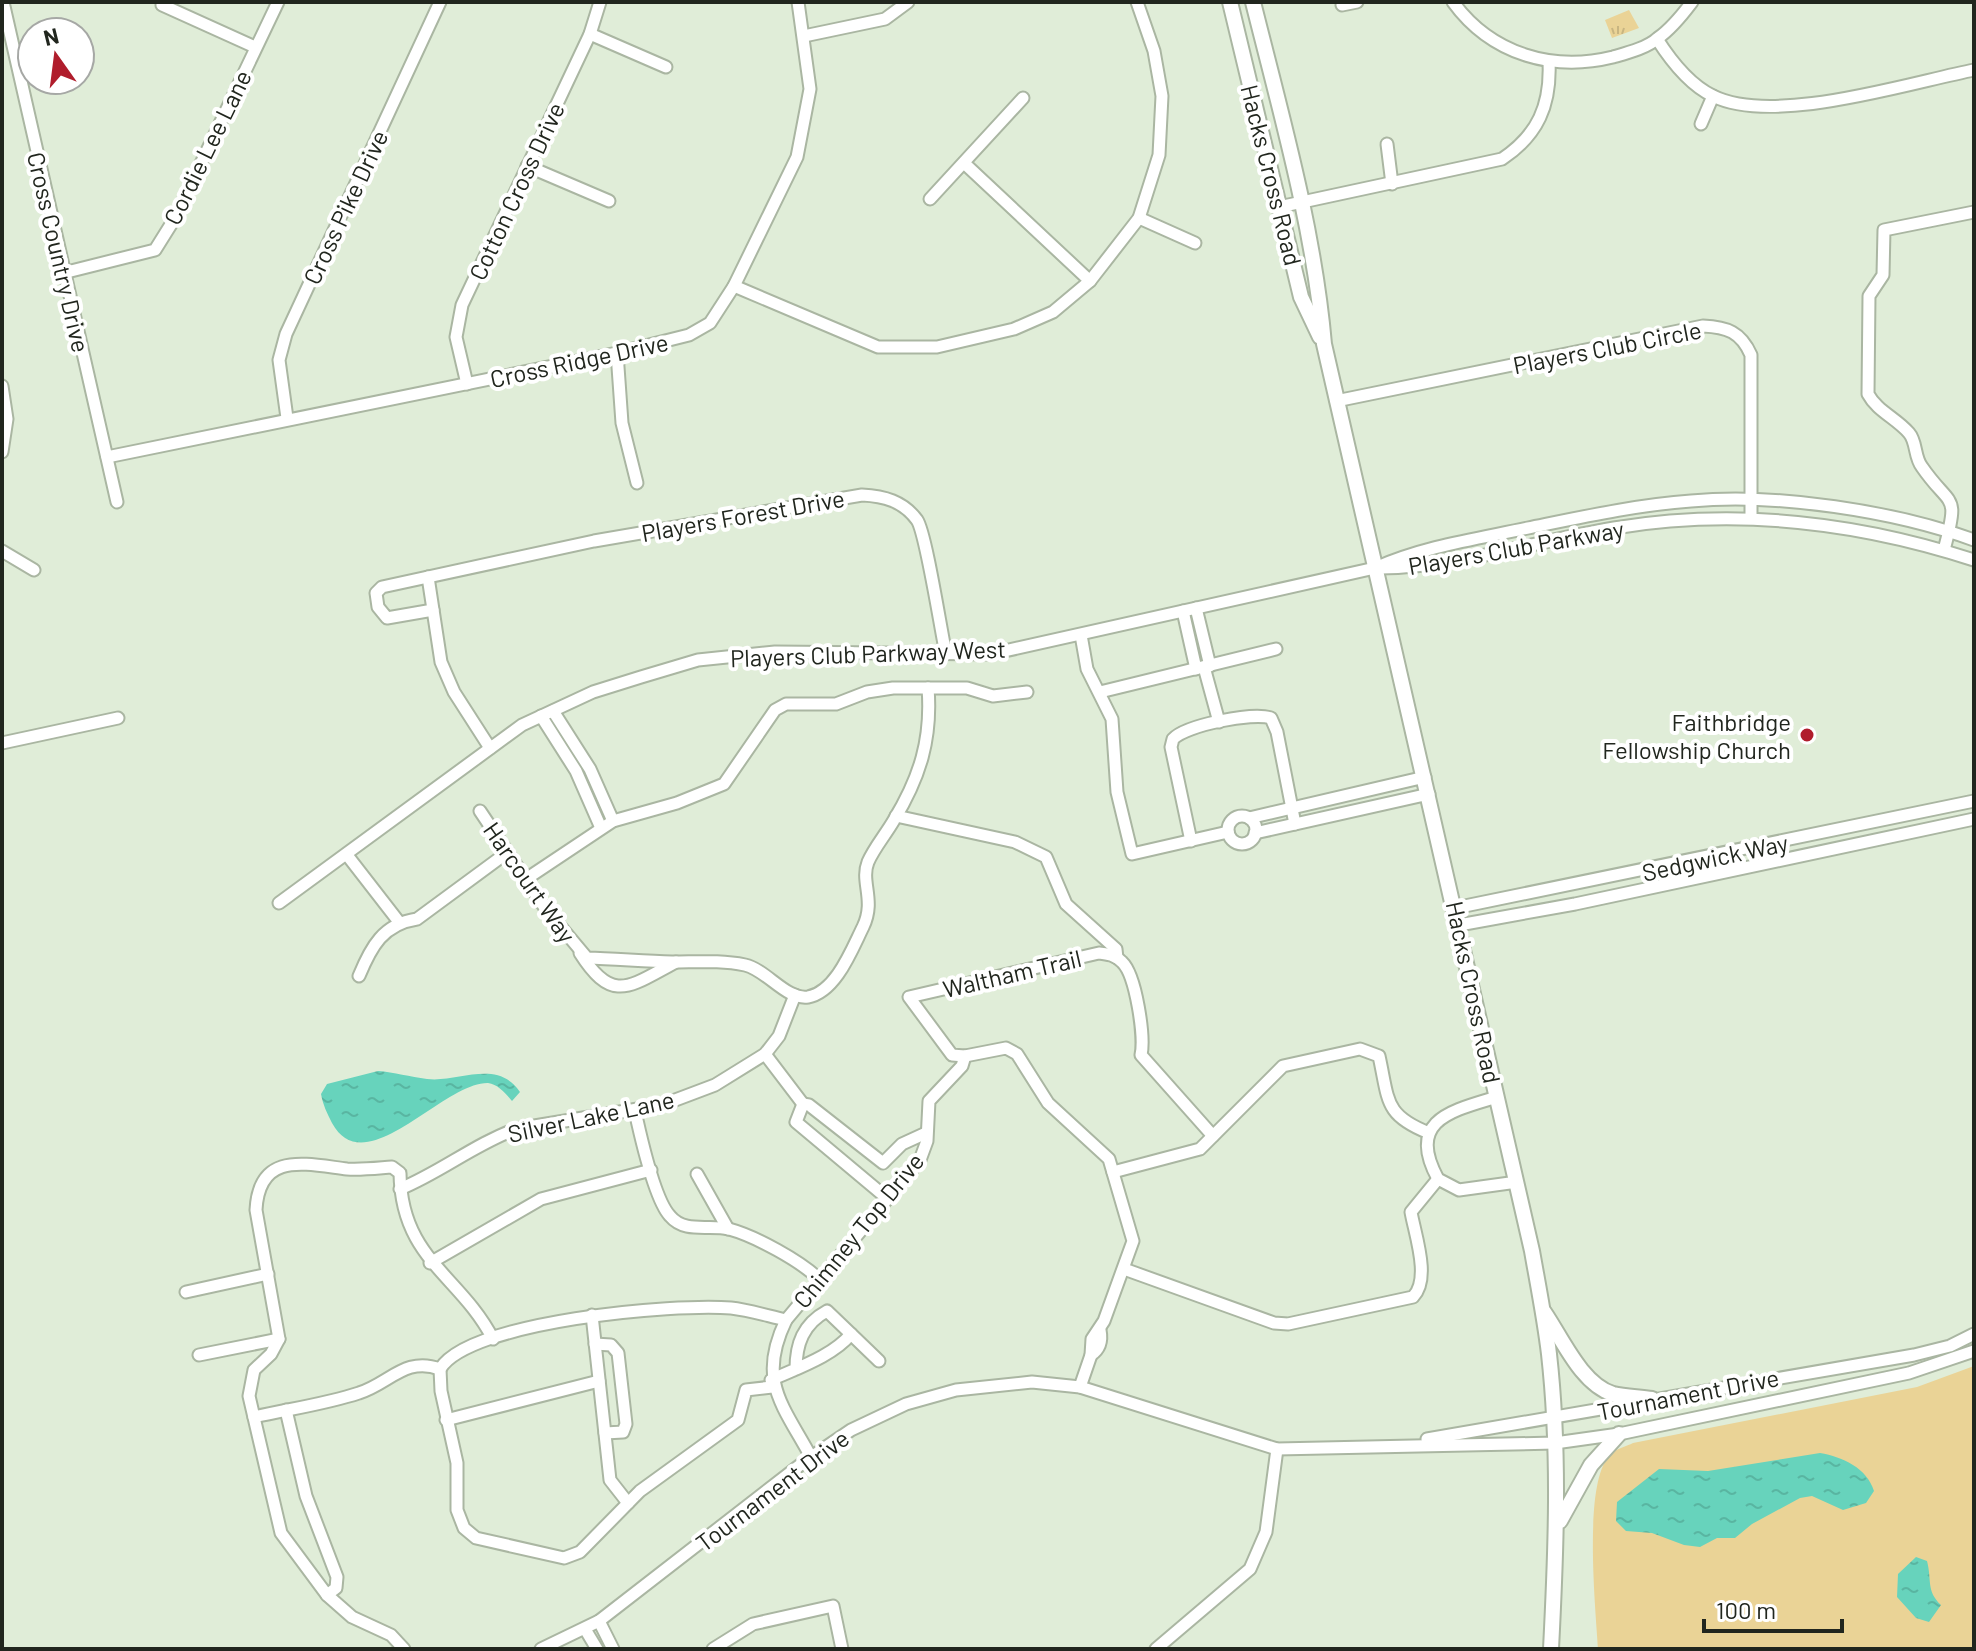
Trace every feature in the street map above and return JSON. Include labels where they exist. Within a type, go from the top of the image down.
[{"type":"main road","name":"Hacks Cross Road","points":[[1230,2],[1301,297],[1324,344]]},
{"type":"main road","name":"Hacks Cross Road","points":[[1253,2],[1301,203],[1336,401],[1459,925],[1542,1308],[1555,1443],[1557,1529],[1551,1649]]},
{"type":"main road","points":[[1542,1308],[1583,1371],[1597,1386],[1613,1394],[1652,1399]]},
{"type":"main road","points":[[1557,1529],[1577,1486],[1619,1434]]},
{"type":"street","name":"Cordie Lee Lane","points":[[63,273],[155,250],[175,218],[278,2]]},
{"type":"street","name":"Cross Pike Drive","points":[[287,418],[279,360],[286,334],[440,2]]},
{"type":"street","name":"Cotton Cross Drive","points":[[467,384],[456,337],[462,305],[590,34],[600,2]]},
{"type":"street","name":"Cross Ridge Drive","points":[[107,457],[617,353],[689,335],[710,323],[734,286],[797,157],[810,89],[798,2]]},
{"type":"street","points":[[804,36],[885,19],[908,2]]},
{"type":"street","points":[[734,286],[878,347],[937,347],[1014,329],[1053,312],[1090,281],[1139,218],[1159,155],[1162,96],[1154,51],[1137,2]]},
{"type":"street","points":[[1342,5],[1357,2]]},
{"type":"street","points":[[1453,2],[1493,40],[1514,53],[1549,62],[1593,62],[1657,39],[1692,2]]},
{"type":"street","points":[[162,5],[255,47]]},
{"type":"street","name":"Cross Country Drive","points":[[3,10],[117,502]]},
{"type":"street","points":[[590,34],[666,67]]},
{"type":"street","points":[[1657,39],[1679,68],[1713,96],[1759,107],[1789,107],[1974,70]]},
{"type":"street","points":[[1279,207],[1502,159],[1519,148],[1545,112],[1550,91],[1549,62]]},
{"type":"street","points":[[1701,124],[1713,96]]},
{"type":"street","points":[[930,199],[1023,98]]},
{"type":"street","points":[[1387,144],[1392,184]]},
{"type":"street","points":[[964,163],[1090,281]]},
{"type":"street","points":[[527,166],[609,201]]},
{"type":"street","points":[[1944,550],[1952,504],[1947,494],[1922,469],[1909,432],[1873,403],[1868,394],[1869,296],[1883,275],[1884,230],[1974,212]]},
{"type":"street","points":[[1139,218],[1195,243]]},
{"type":"street","name":"Players Club Circle","points":[[1336,401],[1703,326],[1726,327],[1744,339],[1751,355],[1751,518]]},
{"type":"street","points":[[617,353],[622,423],[637,483]]},
{"type":"street","points":[[2,386],[7,419],[2,452]]},
{"type":"street","name":"Players Forest Drive","points":[[433,610],[387,618],[378,607],[376,593],[382,587],[594,541],[862,495],[883,496],[898,503],[918,521],[946,654]]},
{"type":"street","name":"Players Club Parkway","points":[[1375,568],[1415,551],[1611,511],[1693,500],[1751,500],[1851,510],[1904,518],[1974,540]]},
{"type":"street","name":"Players Club Parkway","points":[[1375,568],[1416,568],[1614,528],[1681,519],[1751,518],[1850,527],[1974,560]]},
{"type":"street","points":[[2,551],[34,570]]},
{"type":"street","name":"Players Club Parkway West","points":[[279,903],[490,748],[547,714],[593,692],[698,660],[825,651],[915,656],[991,654],[1375,568]]},
{"type":"street","points":[[428,577],[441,662],[454,692],[490,748]]},
{"type":"street","points":[[1196,608],[1204,645],[1204,667],[1219,722]]},
{"type":"street","points":[[1183,611],[1192,648],[1204,667]]},
{"type":"street","points":[[1081,635],[1084,661],[1112,719],[1117,792],[1132,854],[1228,832],[1235,818],[1249,818],[1425,777]]},
{"type":"street","points":[[1192,648],[1204,645]]},
{"type":"street","points":[[1100,692],[1276,649]]},
{"type":"street","points":[[795,995],[807,997],[818,993],[836,976],[869,912],[868,863],[917,778],[926,749],[930,713],[928,688]]},
{"type":"street","points":[[526,879],[613,821],[677,803],[724,784],[775,710],[786,704],[819,706],[867,692],[928,688],[967,688],[993,696],[1027,692]]},
{"type":"street","points":[[547,714],[584,757],[613,821]]},
{"type":"street","points":[[547,714],[601,828]]},
{"type":"street","points":[[1191,841],[1171,747],[1173,739],[1176,734],[1260,714],[1271,718],[1295,824]]},
{"type":"street","points":[[2,743],[118,718]]},
{"type":"street","points":[[572,765],[584,757]]},
{"type":"street","points":[[584,787],[596,781]]},
{"type":"street","points":[[1383,787],[1387,804]]},
{"type":"street","points":[[1228,832],[1233,840],[1243,844],[1255,833],[1429,794]]},
{"type":"street","points":[[1328,800],[1332,816]]},
{"type":"street","name":"Sedgwick Way","points":[[1455,908],[1974,801]]},
{"type":"street","name":"Harcourt Way","points":[[480,811],[594,976],[607,986],[621,989],[678,961]]},
{"type":"street","points":[[896,816],[1015,842],[1046,857],[1066,904],[1116,949],[1116,958],[1129,971],[1144,1041],[1141,1055],[1213,1136]]},
{"type":"street","points":[[1249,818],[1255,833]]},
{"type":"street","name":"Sedgwick Way","points":[[1459,925],[1575,904],[1974,819]]},
{"type":"street","points":[[359,976],[376,942],[399,922],[417,919],[508,852]]},
{"type":"street","points":[[347,855],[399,922]]},
{"type":"street","name":"Harcourt Way","points":[[579,953],[587,958],[748,965],[795,995]]},
{"type":"street","name":"Waltham Trail","points":[[965,1056],[952,1055],[909,997],[1099,953],[1116,958]]},
{"type":"street","name":"Silver Lake Lane","points":[[400,1189],[428,1177],[493,1137],[516,1129],[608,1111],[635,1111],[715,1085],[765,1054],[779,1036],[795,995]]},
{"type":"street","points":[[965,1056],[1006,1048],[1017,1054],[1048,1103],[1109,1159],[1133,1241],[1100,1330],[1092,1339],[1091,1355],[1080,1387]]},
{"type":"street","points":[[1113,1172],[1200,1149],[1283,1066],[1360,1049],[1379,1056],[1394,1113],[1402,1122],[1429,1133]]},
{"type":"street","points":[[765,1054],[803,1104],[809,1105],[883,1163],[902,1144],[926,1133]]},
{"type":"street","name":"Chimney Top Drive","points":[[786,1320],[920,1160],[929,1101],[962,1066],[965,1056]]},
{"type":"street","points":[[1497,1097],[1443,1115],[1429,1133],[1429,1156],[1438,1179],[1459,1190],[1517,1182]]},
{"type":"street","points":[[803,1104],[796,1122],[888,1199]]},
{"type":"street","points":[[635,1111],[651,1170],[670,1216],[690,1228],[728,1229],[805,1265],[820,1280]]},
{"type":"street","points":[[404,1649],[391,1635],[352,1617],[327,1595],[281,1533],[254,1417],[250,1381],[279,1339],[256,1210],[257,1191],[266,1178],[290,1163],[348,1169],[392,1167],[400,1173],[400,1189],[415,1237],[430,1263],[482,1318],[493,1339]]},
{"type":"street","points":[[430,1263],[541,1199],[651,1170]]},
{"type":"street","points":[[697,1174],[728,1229]]},
{"type":"street","points":[[1124,1269],[1274,1323],[1288,1324],[1413,1297],[1420,1290],[1421,1278],[1411,1212],[1438,1179]]},
{"type":"street","points":[[186,1292],[268,1274]]},
{"type":"street","points":[[440,1369],[458,1352],[493,1339],[592,1315],[657,1307],[732,1308],[786,1320],[773,1346],[772,1383],[811,1457]]},
{"type":"street","points":[[796,1369],[796,1347],[803,1332],[818,1315],[827,1311],[879,1361]]},
{"type":"street","points":[[592,1315],[610,1480],[628,1503]]},
{"type":"street","points":[[440,1369],[446,1420],[457,1463],[459,1518],[464,1528],[476,1538],[556,1558],[569,1557],[580,1552],[628,1503],[738,1420],[746,1390],[772,1383],[845,1342],[851,1334]]},
{"type":"street","name":"Tournament Drive","points":[[1399,1445],[1914,1355],[1950,1346],[1974,1334]]},
{"type":"street","points":[[199,1355],[279,1339]]},
{"type":"street","points":[[595,1344],[611,1345],[618,1353],[626,1424],[623,1432],[605,1433]]},
{"type":"street","name":"Tournament Drive","points":[[541,1649],[599,1621],[811,1457],[880,1415],[933,1396],[1006,1383],[1080,1387],[1277,1449],[1555,1443],[1619,1434],[1909,1373],[1974,1351]]},
{"type":"street","points":[[254,1417],[364,1392],[403,1368],[426,1365],[440,1369]]},
{"type":"street","points":[[446,1420],[599,1381]]},
{"type":"street","points":[[286,1410],[311,1516],[337,1577],[336,1588],[327,1595]]},
{"type":"street","points":[[1156,1649],[1250,1569],[1266,1532],[1277,1449]]},
{"type":"street","points":[[713,1649],[753,1624],[833,1606],[842,1649]]},
{"type":"street","points":[[599,1621],[613,1649]]},
{"type":"street","points":[[585,1629],[597,1649]]},
{"type":"green space","points":[[1629,10],[1639,28],[1612,38],[1605,20]]},
{"type":"green space","points":[[1974,1366],[1974,1649],[1598,1649],[1593,1547],[1596,1490],[1602,1468],[1613,1452],[1633,1443],[1917,1387]]},
{"type":"water","points":[[378,1071],[427,1079],[489,1074],[511,1082],[520,1092],[512,1101],[492,1084],[470,1087],[384,1137],[364,1142],[346,1139],[332,1123],[321,1094],[327,1084]]},
{"type":"water","points":[[1820,1453],[1845,1461],[1866,1476],[1874,1491],[1866,1503],[1843,1510],[1812,1496],[1800,1498],[1752,1524],[1735,1538],[1717,1538],[1700,1547],[1684,1545],[1652,1533],[1626,1531],[1616,1521],[1617,1502],[1659,1469],[1708,1471]]},
{"type":"water","points":[[1916,1557],[1927,1561],[1931,1590],[1941,1605],[1929,1622],[1916,1618],[1897,1597],[1898,1574]]},
{"type":"place","name":"Faithbridge Fellowship Church","points":[[1807,735]]}]
